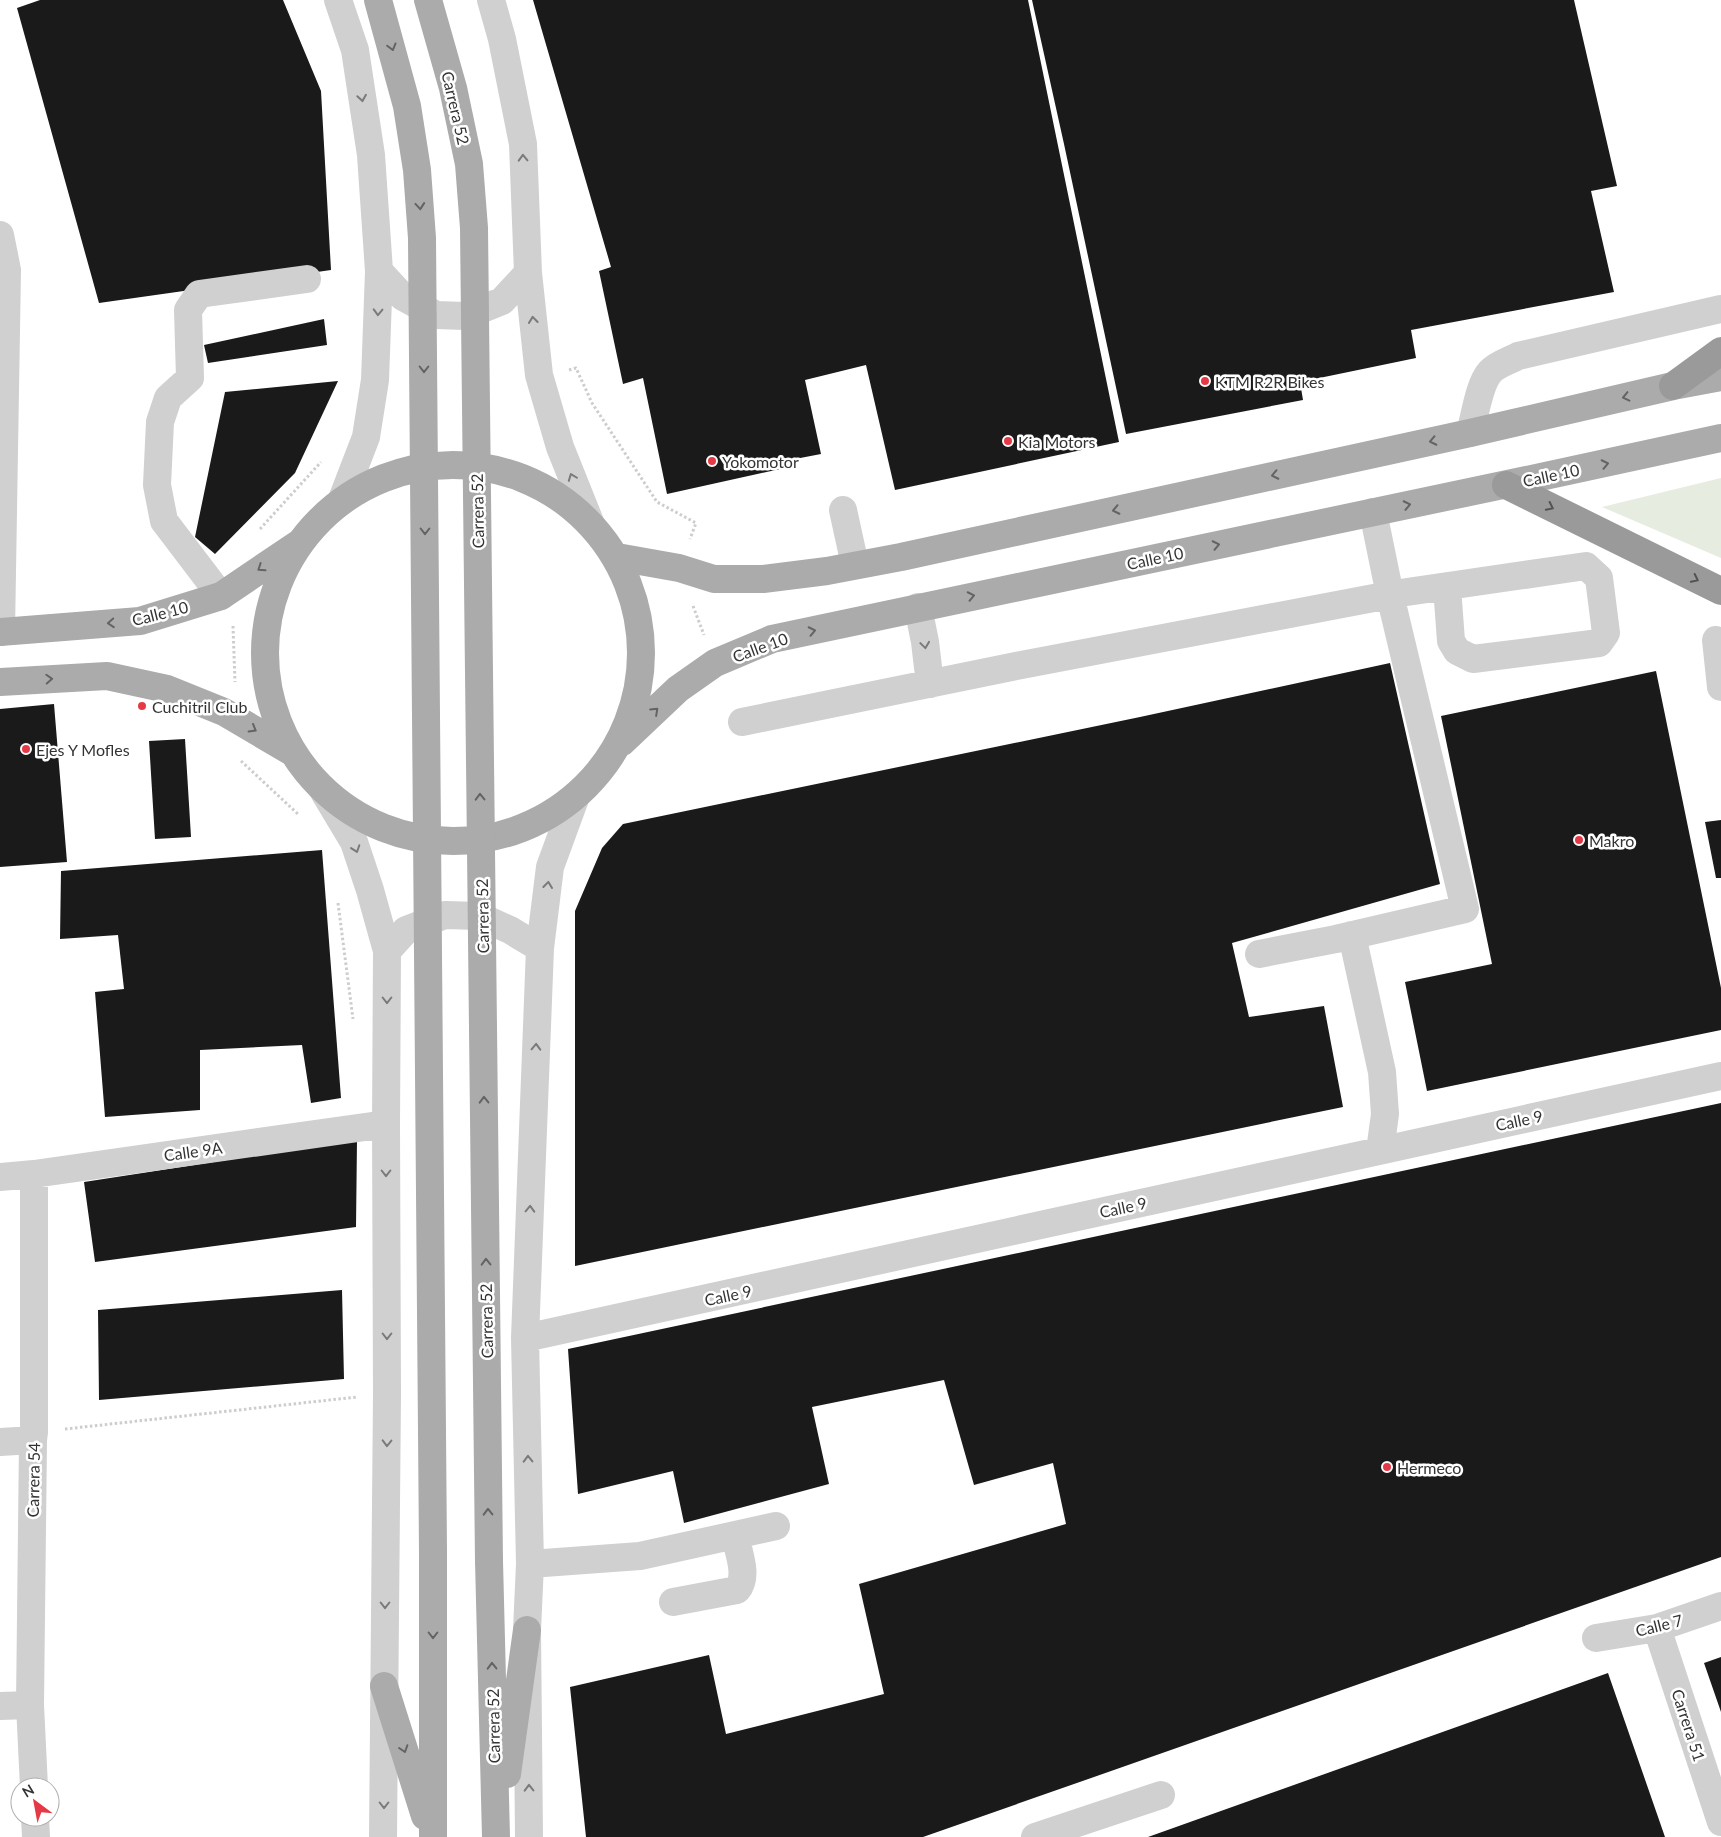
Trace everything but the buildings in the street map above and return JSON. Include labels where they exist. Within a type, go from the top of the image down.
[{"type":"highway","points":[[1674,386],[1721,350]]},
{"type":"highway","points":[[1506,485],[1721,591]]},
{"type":"main road","points":[[378,0],[407,106],[417,170],[422,238],[433,1551],[432,1837]]},
{"type":"main road","name":"Carrera 52","points":[[428,0],[453,88],[469,164],[474,228],[489,1561],[497,1837]]},
{"type":"main road","points":[[617,557],[678,568],[714,579],[763,579],[827,571],[901,557],[1721,377]]},
{"type":"main road","name":"Calle 10","points":[[619,744],[678,689],[715,663],[772,639],[1721,438]]},
{"type":"main road","points":[[442,465],[496,469],[547,489],[590,522],[617,557],[640,618],[640,683],[619,744],[600,772],[576,796],[538,821],[495,837],[449,842],[404,836],[362,819],[324,792],[292,752],[272,706],[264,649],[274,592],[302,541],[341,502],[389,476],[442,465]]},
{"type":"main road","name":"Calle 10","points":[[0,632],[140,621],[221,596],[302,541]]},
{"type":"main road","points":[[0,682],[107,676],[167,689],[224,712],[292,752]]},
{"type":"main road","points":[[497,1837],[527,1630]]},
{"type":"main road","points":[[384,1686],[432,1837]]},
{"type":"street","points":[[338,0],[355,50],[370,145],[379,271],[375,380],[366,437],[341,502]]},
{"type":"street","points":[[491,0],[502,39],[523,144],[528,273],[539,375],[560,447],[590,522]]},
{"type":"street","points":[[0,235],[7,270],[0,632]]},
{"type":"street","points":[[379,271],[403,297],[436,315],[465,316],[502,301],[528,273]]},
{"type":"street","points":[[221,596],[164,521],[157,485],[160,422],[168,398],[190,378],[188,310],[199,294],[307,279]]},
{"type":"street","points":[[1470,433],[1483,385],[1490,372],[1500,364],[1518,356],[1721,309]]},
{"type":"street","points":[[843,510],[855,565]]},
{"type":"street","points":[[1259,954],[1465,909],[1390,595],[1373,512]]},
{"type":"street","points":[[742,722],[1390,595],[1586,566],[1599,578],[1606,633],[1599,643],[1473,659],[1457,651],[1451,641],[1447,587]]},
{"type":"street","points":[[918,608],[925,642],[930,684]]},
{"type":"street","points":[[1716,640],[1721,687]]},
{"type":"street","points":[[324,792],[354,842],[370,890],[387,952],[387,1394],[383,1837]]},
{"type":"street","points":[[529,1837],[527,1630],[530,1564],[525,1338],[540,948],[550,866],[576,796]]},
{"type":"street","points":[[387,952],[406,930],[445,915],[479,916],[510,930],[540,948]]},
{"type":"street","points":[[1352,935],[1382,1072],[1385,1114],[1380,1150]]},
{"type":"street","name":"Calle 9","points":[[525,1338],[1721,1076]]},
{"type":"street","name":"Calle 9A","points":[[0,1177],[34,1174],[386,1124]]},
{"type":"street","name":"Carrera 54","points":[[34,1174],[30,1705],[34,1777]]},
{"type":"street","points":[[0,1442],[33,1436]]},
{"type":"street","points":[[530,1564],[640,1556],[776,1526]]},
{"type":"street","points":[[673,1602],[737,1590],[742,1585],[742,1571],[735,1535]]},
{"type":"street","name":"Calle 7","points":[[1596,1638],[1657,1628],[1721,1606]]},
{"type":"street","name":"Carrera 51","points":[[1657,1628],[1721,1822]]},
{"type":"street","points":[[0,1706],[30,1705]]},
{"type":"street","points":[[1035,1837],[1161,1795]]},
{"type":"path","points":[[33,1436],[358,1397]]},
{"type":"shaded area","points":[[1721,478],[1721,558],[1602,507]]},
{"type":"place","name":"KTM R2R Bikes","points":[[1205,381]]},
{"type":"place","name":"Kia Motors","points":[[1008,441]]},
{"type":"place","name":"Yokomotor","points":[[712,461]]},
{"type":"place","name":"Cuchitril Club","points":[[142,706]]},
{"type":"place","name":"Ejes Y Mofles","points":[[26,749]]},
{"type":"place","name":"Makro","points":[[1579,840]]},
{"type":"place","name":"Hermeco","points":[[1387,1467]]}]
